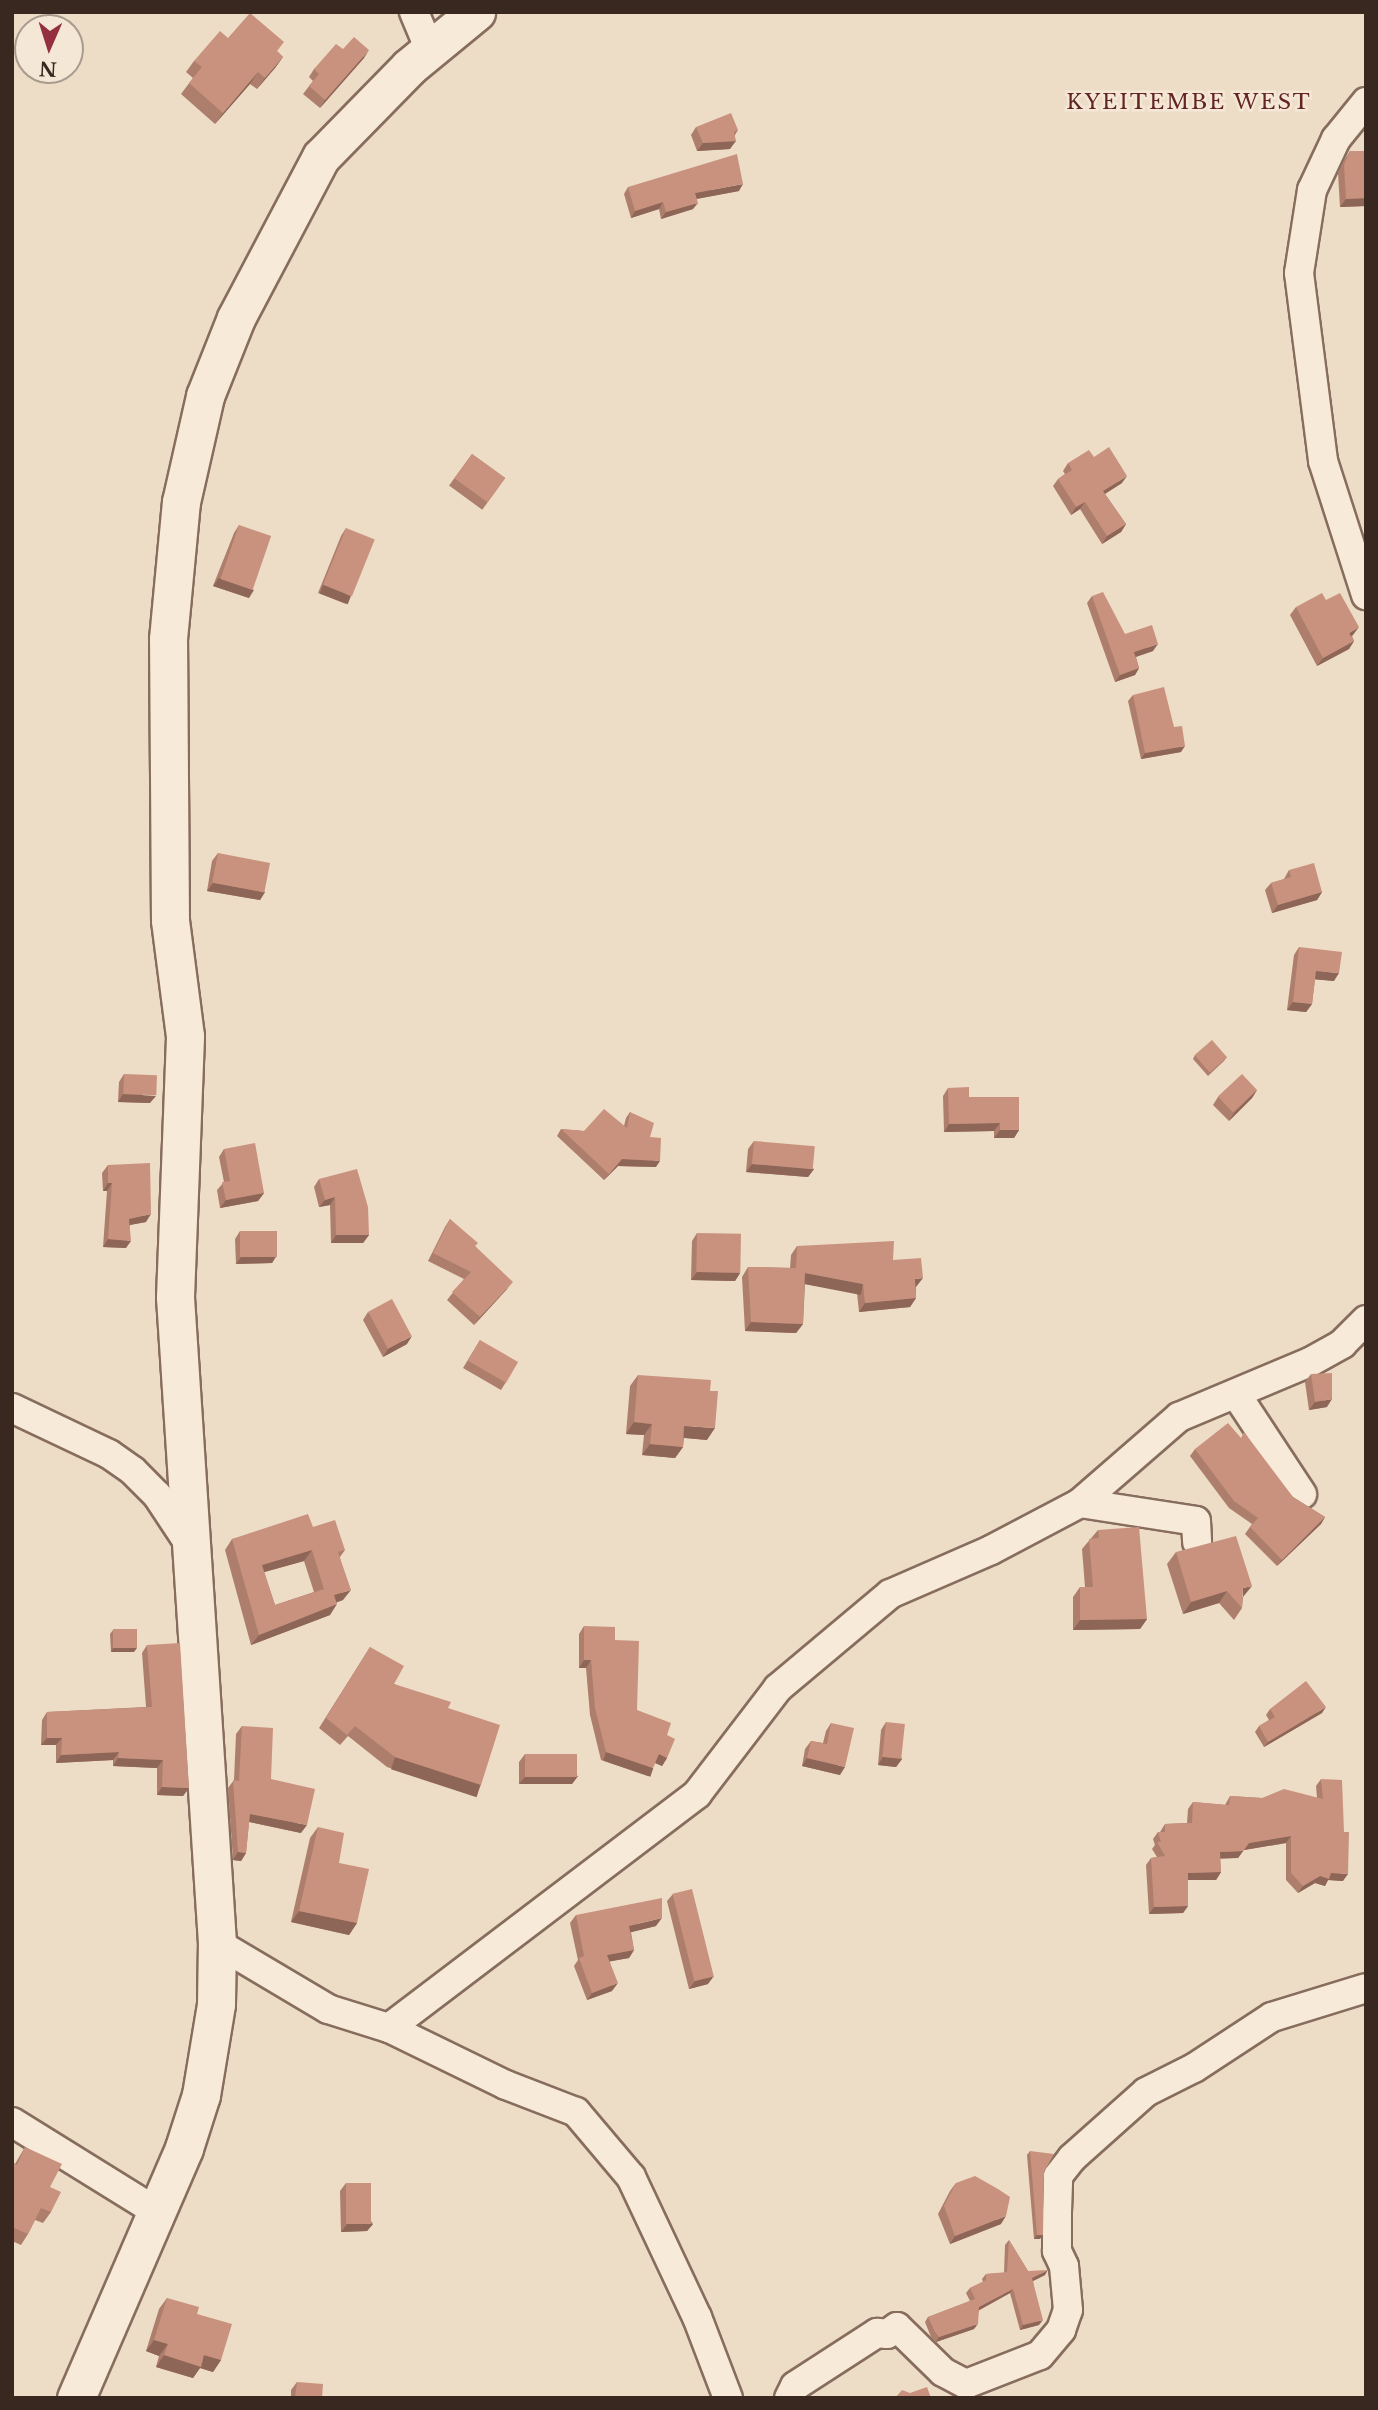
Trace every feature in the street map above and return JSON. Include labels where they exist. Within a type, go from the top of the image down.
[{"type":"street","points":[[414,12],[429,50]]},
{"type":"street","points":[[76,2398],[157,2212],[201,2095],[216,2004],[217,1943],[175,1297],[185,1036],[170,920],[168,639],[181,502],[205,396],[232,329],[321,158],[429,50],[476,12]]},
{"type":"street","points":[[1366,102],[1336,139],[1312,190],[1298,272],[1323,461],[1366,595]]},
{"type":"street","points":[[389,2028],[697,1794],[778,1688],[890,1594],[991,1550],[1080,1503],[1179,1417],[1219,1397],[1236,1394],[1342,1344],[1366,1320]]},
{"type":"street","points":[[1236,1394],[1301,1494]]},
{"type":"street","points":[[12,1408],[108,1454],[133,1471],[157,1494],[190,1545]]},
{"type":"street","points":[[1080,1503],[1196,1521],[1196,1542]]},
{"type":"street","points":[[217,1943],[328,2009],[389,2028],[506,2085],[576,2112],[631,2178],[697,2317],[729,2398]]},
{"type":"street","points":[[789,2398],[795,2386],[877,2333],[887,2334],[897,2327],[943,2372],[966,2384],[1040,2356],[1061,2330],[1069,2310],[1064,2266],[1057,2250],[1057,2213],[1058,2176],[1072,2158],[1146,2092],[1194,2068],[1272,2017],[1366,1989]]},
{"type":"street","points":[[12,2122],[157,2212]]},
{"type":"building","points":[[250,13],[284,42],[277,51],[283,57],[265,78],[258,72],[223,113],[189,83],[202,67],[194,61],[220,31],[228,38]]},
{"type":"building","points":[[354,37],[369,50],[325,100],[309,86],[319,74],[314,69],[336,44],[343,49]]},
{"type":"building","points":[[731,113],[738,130],[734,132],[736,141],[703,143],[696,127]]},
{"type":"building","points":[[1350,151],[1366,151],[1366,198],[1346,199],[1344,165]]},
{"type":"building","points":[[737,154],[743,184],[695,193],[698,203],[666,212],[663,202],[635,211],[628,187]]},
{"type":"building","points":[[1109,447],[1127,476],[1103,491],[1126,524],[1107,536],[1085,502],[1076,507],[1058,479],[1072,470],[1068,463],[1089,450],[1094,457]]},
{"type":"building","points":[[472,454],[505,478],[488,502],[454,478]]},
{"type":"building","points":[[239,525],[271,536],[253,590],[220,579]]},
{"type":"building","points":[[346,528],[375,540],[352,596],[323,585]]},
{"type":"building","points":[[1103,592],[1125,634],[1152,625],[1158,644],[1134,652],[1139,668],[1120,675],[1092,596]]},
{"type":"building","points":[[1322,593],[1326,600],[1340,593],[1359,627],[1349,633],[1354,641],[1323,658],[1296,607]]},
{"type":"building","points":[[1164,687],[1174,727],[1182,726],[1185,746],[1145,753],[1133,695]]},
{"type":"building","points":[[218,853],[270,863],[264,893],[212,882]]},
{"type":"building","points":[[1314,863],[1322,892],[1278,905],[1271,883],[1291,877],[1289,870]]},
{"type":"building","points":[[1299,947],[1342,952],[1339,973],[1316,971],[1312,1004],[1293,1002]]},
{"type":"building","points":[[1212,1040],[1227,1057],[1210,1072],[1195,1055]]},
{"type":"building","points":[[124,1074],[157,1075],[156,1095],[123,1094]]},
{"type":"building","points":[[1242,1074],[1257,1090],[1233,1113],[1218,1097]]},
{"type":"building","points":[[969,1087],[969,1097],[1019,1097],[1019,1130],[1000,1130],[1000,1123],[949,1124],[948,1088]]},
{"type":"building","points":[[604,1109],[627,1128],[630,1112],[654,1123],[650,1137],[661,1138],[660,1161],[622,1159],[609,1174],[561,1129],[584,1131]]},
{"type":"building","points":[[754,1141],[815,1146],[813,1169],[752,1164]]},
{"type":"building","points":[[255,1143],[264,1193],[226,1200],[222,1182],[230,1181],[224,1149]]},
{"type":"building","points":[[150,1163],[151,1214],[129,1219],[131,1241],[108,1239],[112,1183],[108,1183],[108,1165]]},
{"type":"building","points":[[357,1169],[368,1207],[369,1235],[336,1235],[335,1197],[325,1200],[319,1179]]},
{"type":"building","points":[[450,1219],[478,1243],[475,1246],[513,1282],[480,1317],[452,1292],[471,1272],[433,1253]]},
{"type":"building","points":[[240,1231],[277,1231],[277,1257],[240,1257]]},
{"type":"building","points":[[697,1233],[741,1234],[740,1273],[696,1272]]},
{"type":"building","points":[[894,1241],[893,1260],[921,1258],[923,1278],[915,1279],[916,1298],[865,1303],[863,1284],[805,1273],[803,1324],[751,1322],[748,1267],[796,1268],[797,1246]]},
{"type":"building","points":[[392,1299],[412,1336],[388,1349],[368,1312]]},
{"type":"building","points":[[480,1340],[518,1362],[506,1383],[468,1361]]},
{"type":"building","points":[[1332,1373],[1332,1399],[1315,1402],[1311,1374]]},
{"type":"building","points":[[638,1375],[711,1380],[710,1391],[718,1391],[715,1428],[684,1426],[683,1447],[650,1444],[652,1424],[634,1422]]},
{"type":"building","points":[[1228,1423],[1241,1438],[1244,1432],[1293,1497],[1325,1517],[1282,1560],[1250,1527],[1258,1518],[1234,1501],[1195,1449]]},
{"type":"building","points":[[308,1514],[313,1527],[335,1520],[345,1550],[338,1552],[351,1590],[334,1595],[337,1604],[259,1635],[232,1539]],"holes":[[[312,1550],[324,1589],[275,1605],[262,1565]]]},
{"type":"building","points":[[1139,1527],[1147,1619],[1080,1620],[1080,1587],[1093,1587],[1089,1539],[1099,1538],[1098,1530]]},
{"type":"building","points":[[1236,1536],[1252,1586],[1243,1588],[1242,1608],[1227,1591],[1191,1602],[1176,1552]]},
{"type":"building","points":[[584,1626],[615,1627],[615,1640],[639,1641],[637,1710],[671,1723],[667,1735],[675,1739],[667,1758],[659,1754],[653,1768],[606,1752],[595,1708],[591,1660],[584,1660]]},
{"type":"building","points":[[113,1629],[137,1629],[137,1648],[113,1648]]},
{"type":"building","points":[[180,1643],[189,1788],[162,1787],[163,1760],[118,1758],[119,1752],[61,1755],[62,1738],[47,1738],[47,1712],[152,1707],[147,1645]]},
{"type":"building","points":[[370,1647],[404,1666],[394,1684],[451,1702],[448,1708],[500,1725],[481,1785],[395,1757],[355,1726],[347,1735],[326,1718]]},
{"type":"building","points":[[1306,1681],[1326,1707],[1268,1742],[1259,1726],[1275,1717],[1270,1709]]},
{"type":"building","points":[[886,1722],[905,1724],[901,1759],[882,1757]]},
{"type":"building","points":[[831,1723],[854,1728],[845,1767],[807,1758],[811,1741],[827,1744]]},
{"type":"building","points":[[242,1726],[273,1728],[271,1779],[315,1789],[307,1825],[250,1814],[246,1853],[238,1852],[233,1780],[239,1781]]},
{"type":"building","points":[[525,1754],[577,1754],[577,1777],[525,1777]]},
{"type":"building","points":[[1321,1779],[1342,1780],[1344,1832],[1349,1832],[1348,1874],[1331,1873],[1329,1879],[1320,1876],[1303,1886],[1291,1873],[1291,1836],[1249,1843],[1243,1851],[1220,1852],[1221,1872],[1188,1873],[1188,1906],[1154,1907],[1151,1858],[1165,1856],[1157,1842],[1161,1842],[1158,1832],[1165,1832],[1165,1824],[1192,1823],[1193,1802],[1229,1805],[1230,1796],[1262,1798],[1284,1789],[1323,1799]]},
{"type":"building","points":[[318,1827],[344,1833],[339,1863],[369,1869],[357,1923],[299,1911]]},
{"type":"building","points":[[692,1889],[714,1976],[694,1981],[673,1894]]},
{"type":"building","points":[[662,1898],[662,1918],[629,1926],[634,1950],[607,1955],[618,1983],[592,1993],[579,1958],[584,1956],[576,1915]]},
{"type":"building","points":[[25,2147],[62,2164],[50,2187],[61,2192],[51,2212],[41,2208],[28,2234],[12,2227],[12,2162],[17,2165]]},
{"type":"building","points":[[1030,2151],[1054,2154],[1044,2172],[1043,2235],[1037,2235]]},
{"type":"building","points":[[975,2176],[1010,2197],[1006,2216],[955,2236],[944,2206],[956,2183]]},
{"type":"building","points":[[346,2183],[371,2183],[371,2224],[346,2224]]},
{"type":"building","points":[[1009,2240],[1028,2271],[1048,2270],[1032,2278],[1043,2320],[1023,2325],[1013,2289],[979,2307],[978,2324],[939,2337],[928,2317],[975,2299],[970,2288],[986,2280],[986,2274],[1007,2272]]},
{"type":"building","points":[[167,2298],[199,2307],[197,2314],[232,2324],[221,2360],[204,2355],[201,2367],[164,2355],[168,2344],[154,2340]]},
{"type":"building","points":[[297,2382],[323,2384],[322,2398],[295,2398]]},
{"type":"building","points":[[927,2387],[931,2398],[895,2398],[902,2390],[910,2393]]},
{"type":"district","name":"KYEITEMBE WEST","points":[[1189,102]]}]
